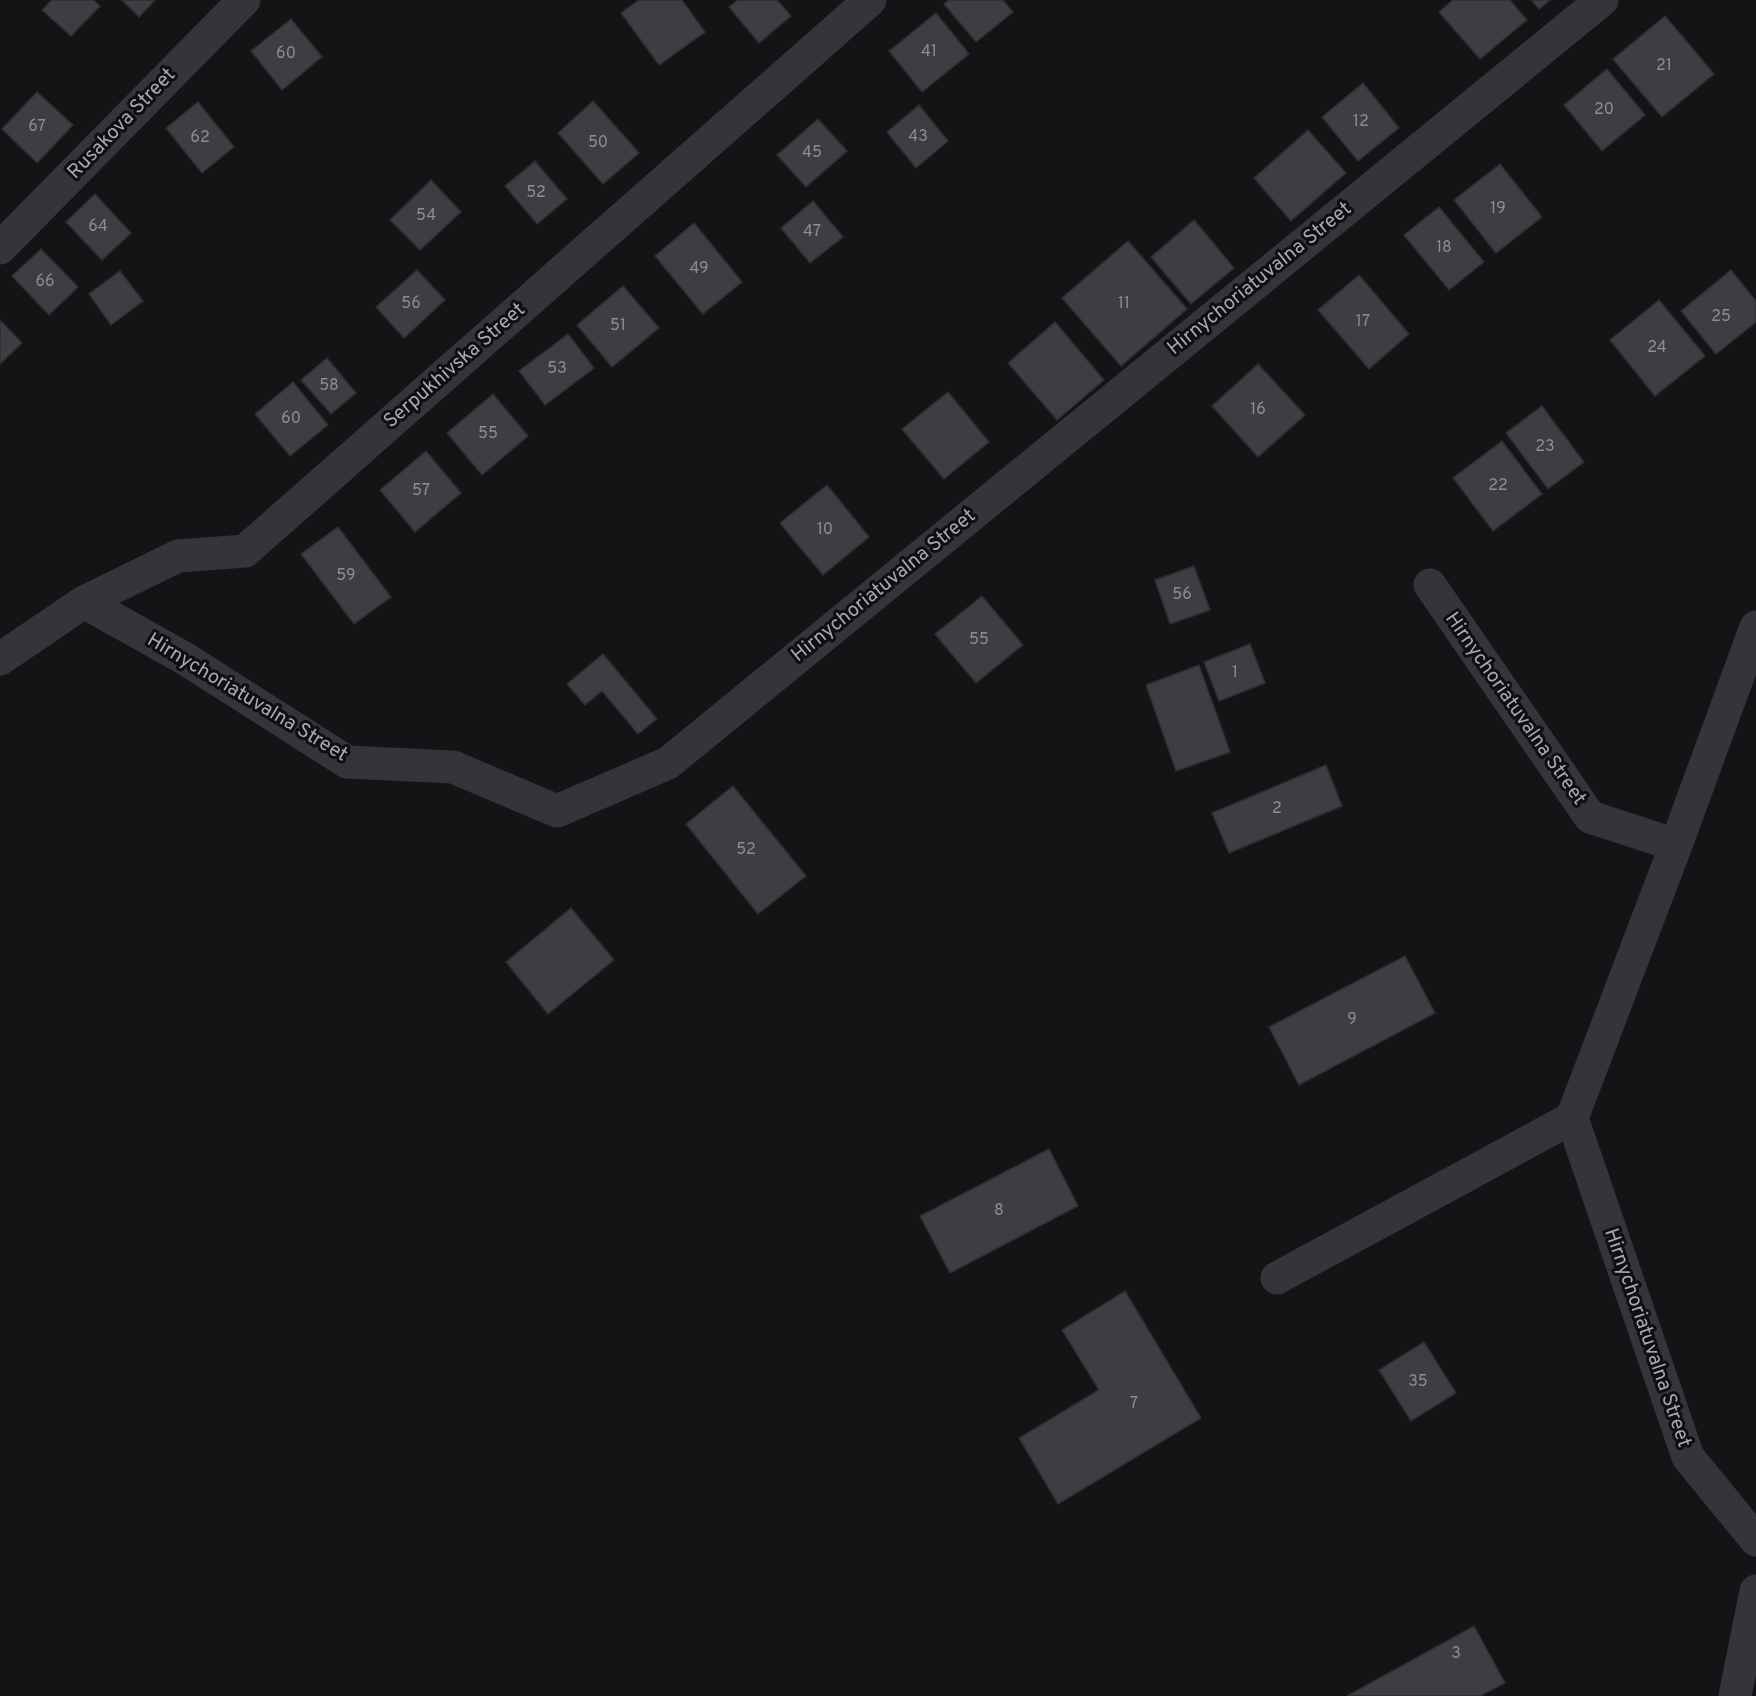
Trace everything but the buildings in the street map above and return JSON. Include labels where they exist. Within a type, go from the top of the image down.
[{"type":"street","name":"Rusakova Street","points":[[0,248],[244,0]]},
{"type":"street","name":"Serpukhivska Street","points":[[0,659],[84,602],[178,556],[245,551],[870,0]]},
{"type":"street","name":"Hirnychoriatuvalna Street","points":[[84,602],[184,658],[347,762],[453,767],[557,811],[668,763],[1602,0]]},
{"type":"street","name":"Hirnychoriatuvalna Street","points":[[1430,585],[1590,817],[1676,845]]},
{"type":"street","points":[[1276,1278],[1572,1118],[1756,627]]},
{"type":"street","name":"Hirnychoriatuvalna Street","points":[[1572,1118],[1688,1457],[1756,1540]]},
{"type":"street","points":[[1735,1696],[1756,1591]]}]
